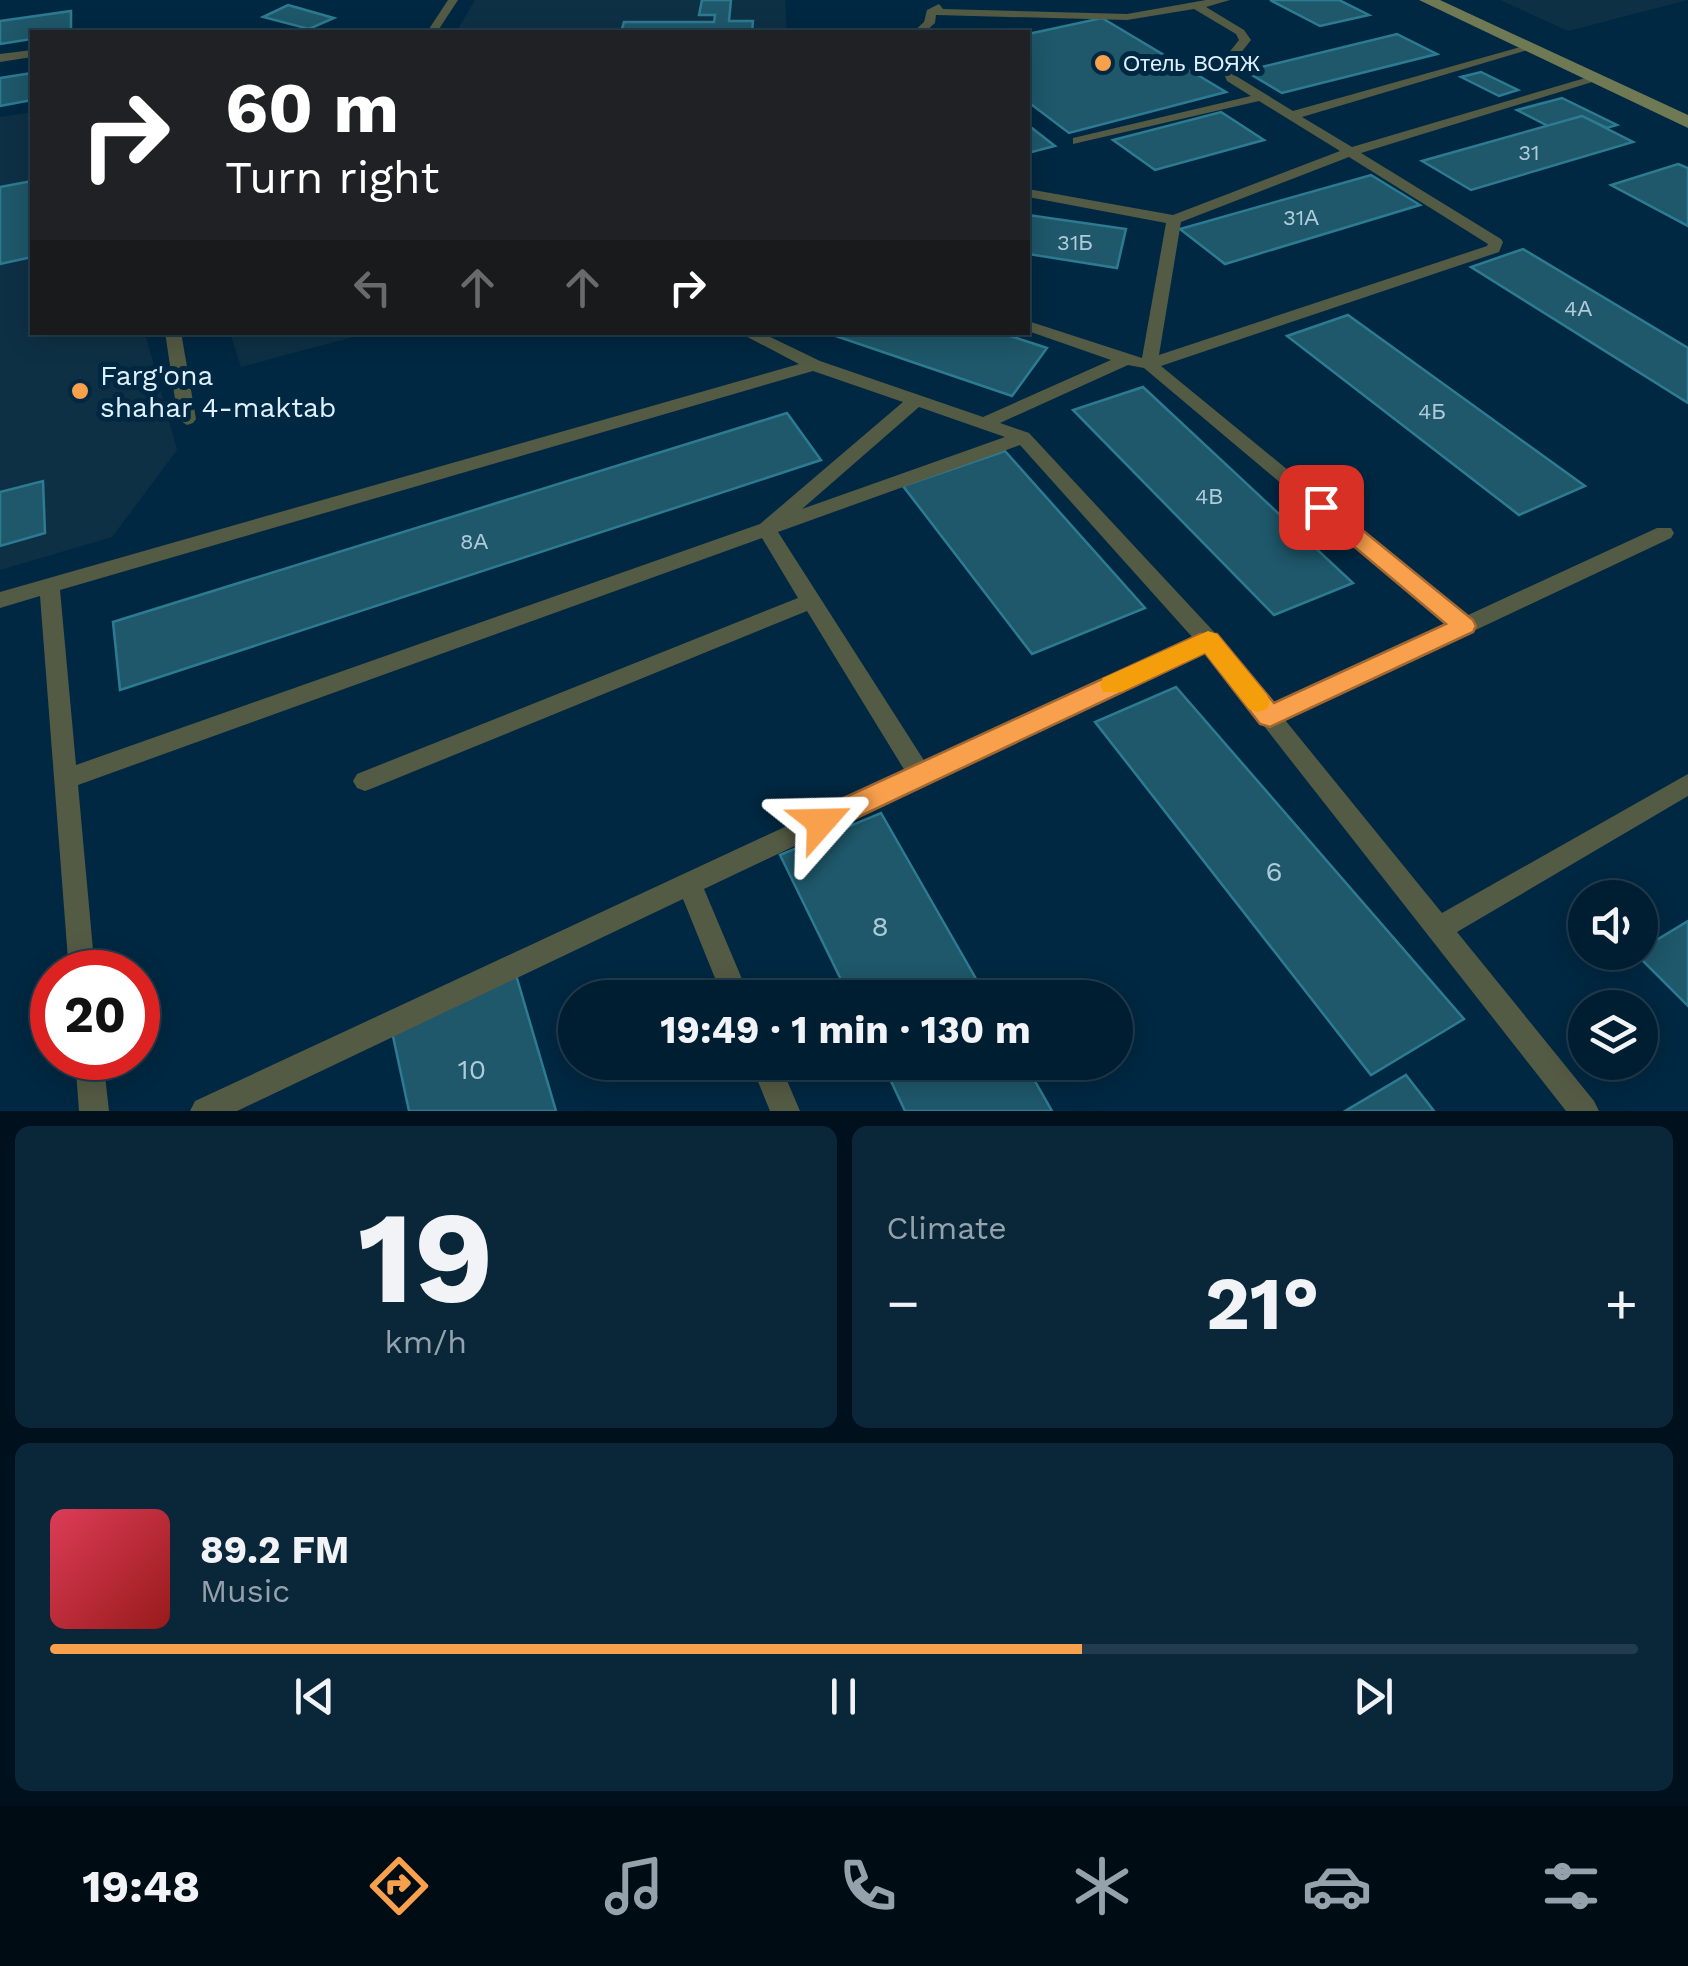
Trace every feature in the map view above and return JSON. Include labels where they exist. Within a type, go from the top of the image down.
[{"type":"main road","points":[[1427,0],[1688,122]]},
{"type":"lane","points":[[433,30],[453,0]]},
{"type":"lane","points":[[921,30],[929,22],[931,12],[949,0]]},
{"type":"lane","points":[[1099,0],[1127,17]]},
{"type":"lane","points":[[931,12],[1127,17],[1225,0]]},
{"type":"lane","points":[[1030,327],[1126,360],[1149,364],[1494,248],[1496,242],[1231,78],[1226,64],[1245,40],[1240,32],[1197,6]]},
{"type":"lane","points":[[1290,116],[1528,48]]},
{"type":"lane","points":[[0,58],[30,54]]},
{"type":"lane","points":[[1030,193],[1174,220],[1350,152],[1596,79]]},
{"type":"lane","points":[[1078,141],[1260,97]]},
{"type":"lane","points":[[1149,364],[1174,220]]},
{"type":"lane","points":[[173,335],[186,419]]},
{"type":"lane","points":[[752,335],[814,365],[1023,437],[1208,640],[1584,1111]]},
{"type":"lane","points":[[982,424],[1126,360]]},
{"type":"lane","points":[[1149,364],[1464,626]]},
{"type":"lane","points":[[0,600],[814,365]]},
{"type":"lane","points":[[766,530],[915,401]]},
{"type":"lane","points":[[66,779],[1023,437]]},
{"type":"lane","points":[[766,530],[920,775]]},
{"type":"lane","points":[[1270,716],[1664,532]]},
{"type":"lane","points":[[50,586],[80,950]]},
{"type":"lane","points":[[365,781],[811,601]]},
{"type":"lane","points":[[205,1111],[1208,640]]},
{"type":"lane","points":[[1439,928],[1688,784]]},
{"type":"lane","points":[[688,884],[728,980]]},
{"type":"lane","points":[[92,1080],[94,1111]]},
{"type":"lane","points":[[771,1080],[784,1111]]},
{"type":"shaded area","points":[[475,0],[785,0],[787,30],[457,30]]},
{"type":"shaded area","points":[[1500,0],[1688,0],[1568,31]]},
{"type":"shaded area","name":"Farg'ona shahar 4-maktab","points":[[30,112],[30,335],[146,335],[177,450],[112,537],[0,570],[0,117]]},
{"type":"shaded area","points":[[231,335],[361,335],[241,367]]},
{"type":"building","points":[[702,0],[731,0],[729,21],[753,21],[752,30],[622,30],[624,22],[714,22],[715,15],[699,15]]},
{"type":"building","points":[[1270,0],[1339,0],[1369,15],[1320,26]]},
{"type":"building","points":[[288,5],[334,18],[309,29],[263,17]]},
{"type":"building","points":[[71,11],[71,30],[30,30],[30,39],[0,44],[0,21]]},
{"type":"building","name":"Отель ВОЯЖ","points":[[1102,18],[1226,92],[1069,133],[1030,104],[1030,34]]},
{"type":"building","points":[[1397,34],[1437,54],[1282,93],[1245,71]]},
{"type":"building","points":[[1481,72],[1518,90],[1499,96],[1461,77]]},
{"type":"building","points":[[30,73],[30,100],[0,106],[0,78]]},
{"type":"building","points":[[1562,98],[1617,125],[1607,128],[1582,116],[1548,126],[1517,110]]},
{"type":"building","points":[[1221,112],[1264,140],[1155,170],[1113,140]]},
{"type":"building","points":[[1582,116],[1633,142],[1471,190],[1422,161]]},
{"type":"building","points":[[1030,127],[1055,146],[1030,152]]},
{"type":"building","points":[[1678,164],[1688,168],[1688,226],[1611,185]]},
{"type":"building","points":[[1371,175],[1420,205],[1225,264],[1180,229]]},
{"type":"building","points":[[30,181],[30,257],[0,264],[0,187]]},
{"type":"building","points":[[1030,215],[1126,229],[1117,268],[1030,254]]},
{"type":"building","points":[[1523,249],[1688,348],[1688,403],[1471,267]]},
{"type":"building","points":[[1348,315],[1585,486],[1519,515],[1287,336]]},
{"type":"building","points":[[833,335],[1007,335],[1047,348],[1012,396]]},
{"type":"building","points":[[1143,387],[1353,583],[1274,615],[1073,410]]},
{"type":"building","points":[[787,413],[821,460],[120,690],[113,622]]},
{"type":"building","points":[[1005,451],[1145,608],[1032,654],[903,486]]},
{"type":"building","points":[[43,481],[45,533],[0,546],[0,492]]},
{"type":"building","points":[[1176,687],[1464,1019],[1371,1075],[1095,722]]},
{"type":"building","points":[[881,813],[977,980],[841,980],[780,855]]},
{"type":"building","points":[[1688,921],[1688,1006],[1652,970],[1658,970],[1658,939]]},
{"type":"building","points":[[516,975],[556,1111],[409,1111],[391,1027]]},
{"type":"building","points":[[1406,1075],[1434,1111],[1345,1111]]},
{"type":"building","points":[[890,1080],[1034,1080],[1052,1111],[905,1111]]},
{"type":"slow traffic","points":[[1112,685],[1208,640],[1258,702]]},
{"type":"place","name":"Отель ВОЯЖ","points":[[1103,63]]},
{"type":"place","name":"Farg'ona shahar 4-maktab","points":[[80,391]]},
{"type":"route","points":[[821,822],[1208,640],[1270,716],[1464,626],[1321,507]]}]
